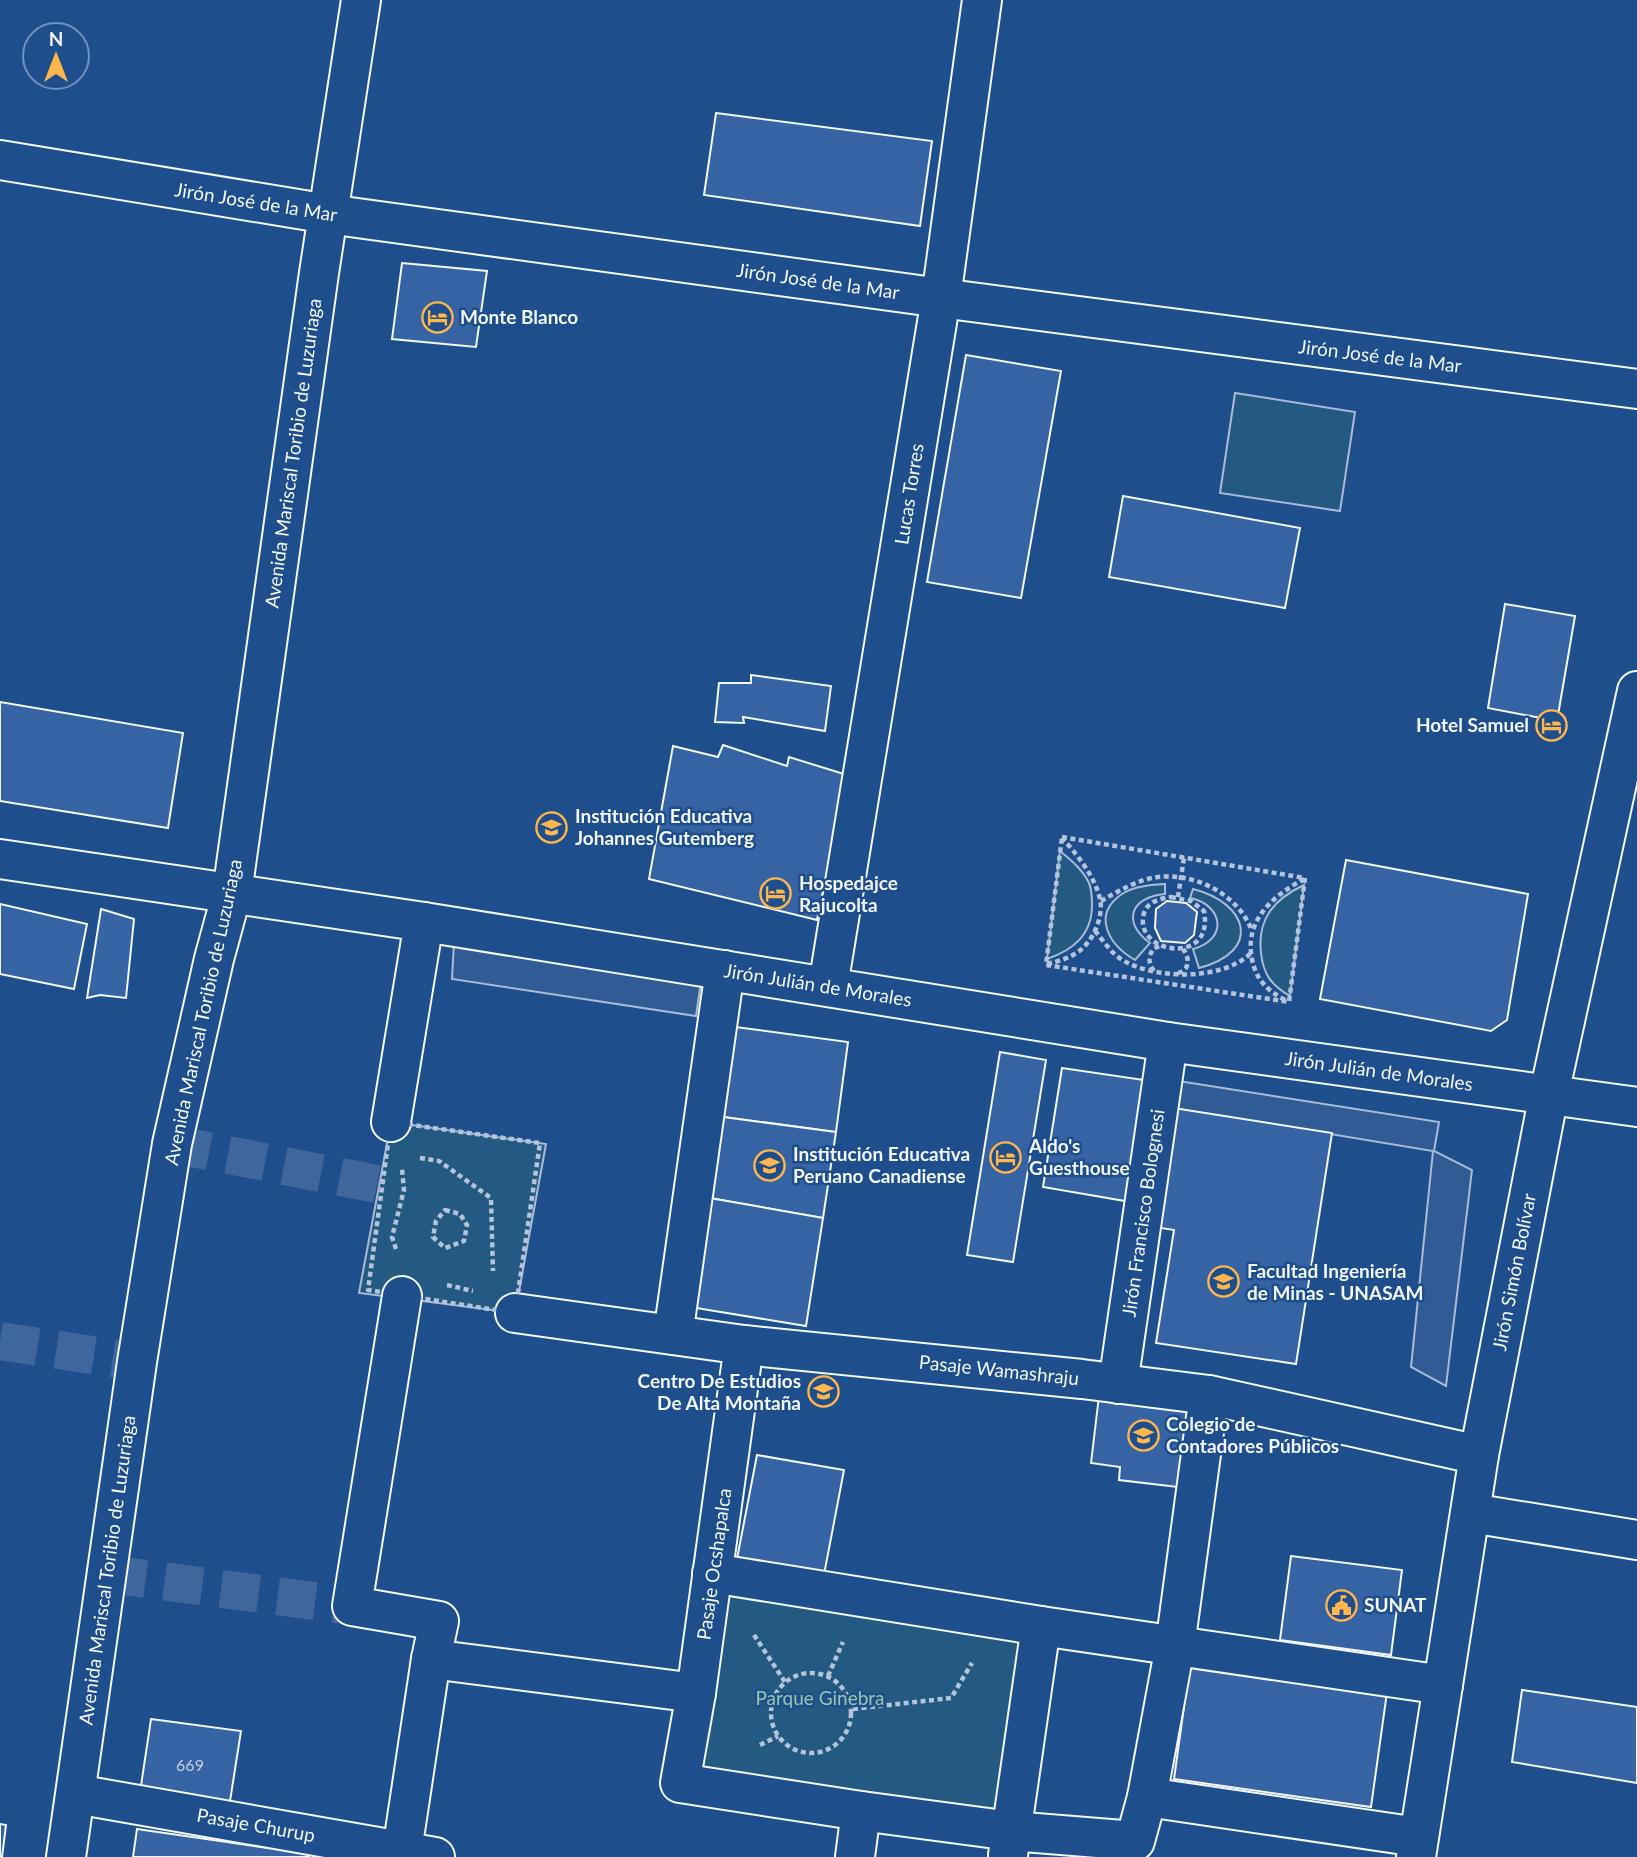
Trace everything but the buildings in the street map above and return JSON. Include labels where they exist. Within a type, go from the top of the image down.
[{"type":"street","name":"Avenida Mariscal Toribio de Luzuriaga","points":[[66,1857],[137,1363],[172,1144],[214,959],[232,893],[361,0]]},
{"type":"street","name":"Lucas Torres","points":[[828,986],[941,298],[982,0]]},
{"type":"street","name":"Jirón José de la Mar","points":[[0,160],[328,214],[1637,389]]},
{"type":"street","name":"Jirón Simón Bolívar","points":[[1417,1847],[1479,1455],[1549,1094],[1637,691]]},
{"type":"street","name":"Jirón Julián de Morales","points":[[0,859],[424,922],[1168,1042],[1637,1107]]},
{"type":"street","points":[[396,1126],[424,922]]},
{"type":"street","points":[[673,1335],[725,970]]},
{"type":"street","name":"Jirón Francisco Bolognesi","points":[[1100,1381],[1168,1042]]},
{"type":"street","points":[[402,1296],[352,1606],[439,1621],[431,1659],[419,1854]]},
{"type":"street","name":"Pasaje Wamashraju","points":[[510,1306],[744,1345],[1100,1381],[1209,1395],[1479,1455]]},
{"type":"street","name":"Pasaje Ocshapalca","points":[[744,1345],[696,1693],[680,1783],[861,1811]]},
{"type":"street","points":[[855,1857],[861,1811],[1009,1844],[1135,1840],[1147,1797],[1175,1646],[1209,1395]]},
{"type":"street","points":[[1471,1514],[1637,1540]]},
{"type":"street","points":[[712,1573],[1041,1626],[1443,1685]]},
{"type":"street","points":[[1009,1844],[1041,1626]]},
{"type":"street","points":[[431,1659],[696,1693]]},
{"type":"street","name":"Pasaje Churup","points":[[76,1794],[331,1847],[419,1854]]},
{"type":"street","points":[[1147,1797],[1417,1847]]},
{"type":"path","points":[[1062,837],[1305,878]]},
{"type":"path","points":[[1046,965],[1080,951],[1092,938],[1099,919],[1101,901],[1089,875],[1062,837]]},
{"type":"path","points":[[1046,965],[1062,837]]},
{"type":"path","points":[[1178,897],[1184,858]]},
{"type":"path","points":[[1101,901],[1141,881],[1163,876],[1182,877],[1221,893],[1241,910],[1248,921],[1252,931],[1251,953],[1254,967],[1262,984],[1271,993],[1289,1002]]},
{"type":"path","points":[[1252,931],[1262,912],[1277,895],[1305,878]]},
{"type":"path","points":[[1289,1002],[1305,878]]},
{"type":"path","points":[[1154,971],[1149,959],[1154,948],[1161,946],[1183,949],[1195,943],[1206,927],[1204,911],[1191,901],[1178,897],[1152,902],[1143,916],[1143,925],[1147,934],[1161,946]]},
{"type":"path","points":[[1095,931],[1119,958],[1139,968],[1165,973],[1200,974],[1217,971],[1233,966],[1251,953]]},
{"type":"path","points":[[1176,973],[1187,967],[1188,957],[1183,949]]},
{"type":"path","points":[[1046,965],[1289,1002]]},
{"type":"path","points":[[1163,983],[1165,973]]},
{"type":"path","points":[[396,1126],[540,1143],[510,1306],[402,1296],[368,1290],[396,1126]]},
{"type":"path","points":[[409,1156],[439,1161],[491,1198],[493,1282]]},
{"type":"path","points":[[396,1250],[392,1237],[404,1190],[401,1163]]},
{"type":"path","points":[[445,1210],[460,1214],[467,1225],[464,1241],[444,1248],[433,1237],[436,1221],[445,1210]]},
{"type":"path","points":[[438,1283],[481,1293]]},
{"type":"path","points":[[853,1709],[951,1698],[999,1619]]},
{"type":"path","points":[[814,1672],[828,1676],[840,1684],[853,1709],[851,1724],[844,1739],[830,1749],[814,1754],[797,1751],[782,1742],[773,1728],[771,1711],[775,1695],[785,1682],[799,1674],[814,1672]]},
{"type":"green space","points":[[1235,393],[1355,412],[1340,511],[1220,493]]},
{"type":"green space","points":[[1060,851],[1089,883],[1092,897],[1091,916],[1085,933],[1073,946],[1047,959]]},
{"type":"green space","points":[[1165,884],[1165,894],[1144,900],[1134,912],[1135,927],[1150,943],[1135,960],[1111,938],[1107,929],[1107,911],[1113,902],[1127,891],[1142,886]]},
{"type":"green space","points":[[1304,885],[1290,996],[1273,984],[1266,973],[1260,941],[1270,911],[1284,897]]},
{"type":"green space","points":[[1193,889],[1226,905],[1241,927],[1240,939],[1233,950],[1219,960],[1199,968],[1193,949],[1212,938],[1217,923],[1210,908],[1190,898]]},
{"type":"green space","points":[[391,1122],[546,1144],[515,1313],[359,1293]]},
{"type":"green space","name":"Parque Ginebra","points":[[712,1573],[1041,1626],[1011,1831],[680,1783]]},
{"type":"shaded area","points":[[454,942],[701,981],[696,1016],[452,979]]},
{"type":"shaded area","points":[[1172,1080],[1439,1122],[1434,1151],[1472,1170],[1446,1386],[1411,1367],[1433,1151],[1167,1107]]},
{"type":"tunnel","points":[[172,1144],[382,1185]]},
{"type":"tunnel","points":[[0,1341],[137,1362]]},
{"type":"tunnel","points":[[108,1574],[352,1606]]},
{"type":"place","name":"Monte Blanco","points":[[437,317]]},
{"type":"place","name":"Hotel Samuel","points":[[1552,725]]},
{"type":"place","name":"Institución Educativa Johannes Gutemberg","points":[[552,827]]},
{"type":"place","name":"Hospedajce Rajucolta","points":[[776,894]]},
{"type":"place","name":"Aldo's Guesthouse","points":[[1006,1157]]},
{"type":"place","name":"Institución Educativa Peruano Canadiense","points":[[770,1165]]},
{"type":"place","name":"Facultad Ingeniería de Minas - UNASAM","points":[[1224,1282]]},
{"type":"place","name":"Centro De Estudios De Alta Montaña","points":[[824,1392]]},
{"type":"place","name":"Colegio de Contadores Públicos","points":[[1143,1435]]},
{"type":"place","name":"SUNAT","points":[[1341,1605]]}]
